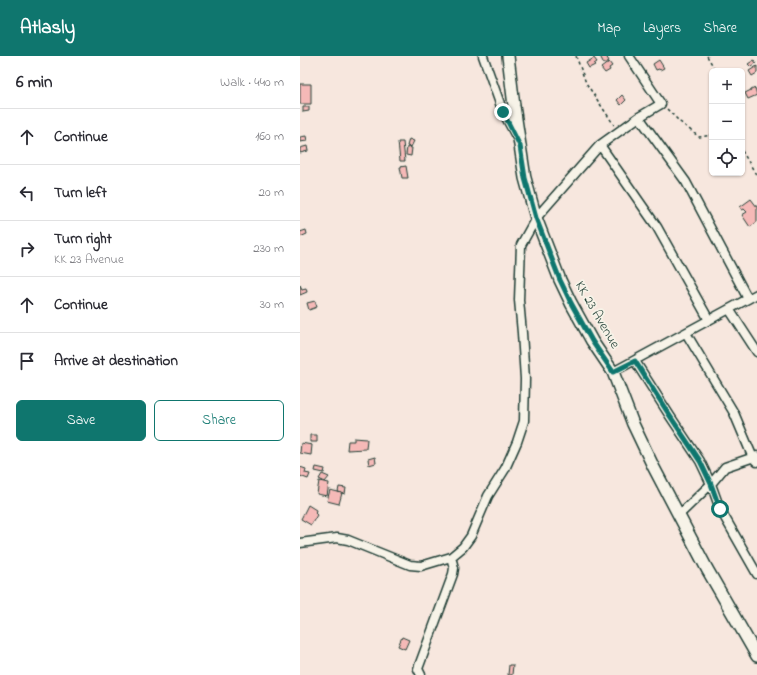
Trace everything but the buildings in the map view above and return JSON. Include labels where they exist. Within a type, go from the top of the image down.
[{"type":"main road","name":"KK 23 Avenue","points":[[508,56],[525,178],[536,218],[560,280],[592,341],[613,372],[633,424],[652,466],[707,569],[757,656]]},
{"type":"street","points":[[483,56],[503,112],[520,146]]},
{"type":"street","points":[[300,543],[336,538],[348,540],[410,564],[421,566],[451,557],[463,547],[471,536],[488,496],[512,456],[524,421],[525,379],[519,300],[519,266],[521,244],[536,218],[600,145],[639,117],[661,104],[629,56]]},
{"type":"street","points":[[639,117],[686,182],[748,299]]},
{"type":"street","points":[[600,145],[657,227],[709,320]]},
{"type":"street","points":[[613,372],[757,294]]},
{"type":"street","points":[[729,309],[757,352]]},
{"type":"street","points":[[679,515],[711,484],[725,467],[756,458],[734,413],[686,333]]},
{"type":"street","points":[[635,361],[700,461],[711,484],[720,509],[757,574]]},
{"type":"street","points":[[421,675],[418,669],[453,574],[454,568],[451,557]]},
{"type":"path","points":[[576,56],[586,83],[618,132]]},
{"type":"path","points":[[707,56],[714,68]]},
{"type":"path","points":[[661,104],[699,137],[709,135]]},
{"type":"path","points":[[745,156],[757,176]]},
{"type":"route","points":[[503,112],[520,146],[525,178],[536,218],[560,280],[571,303],[592,341],[613,372],[635,361],[700,461],[711,484],[720,509]]}]
